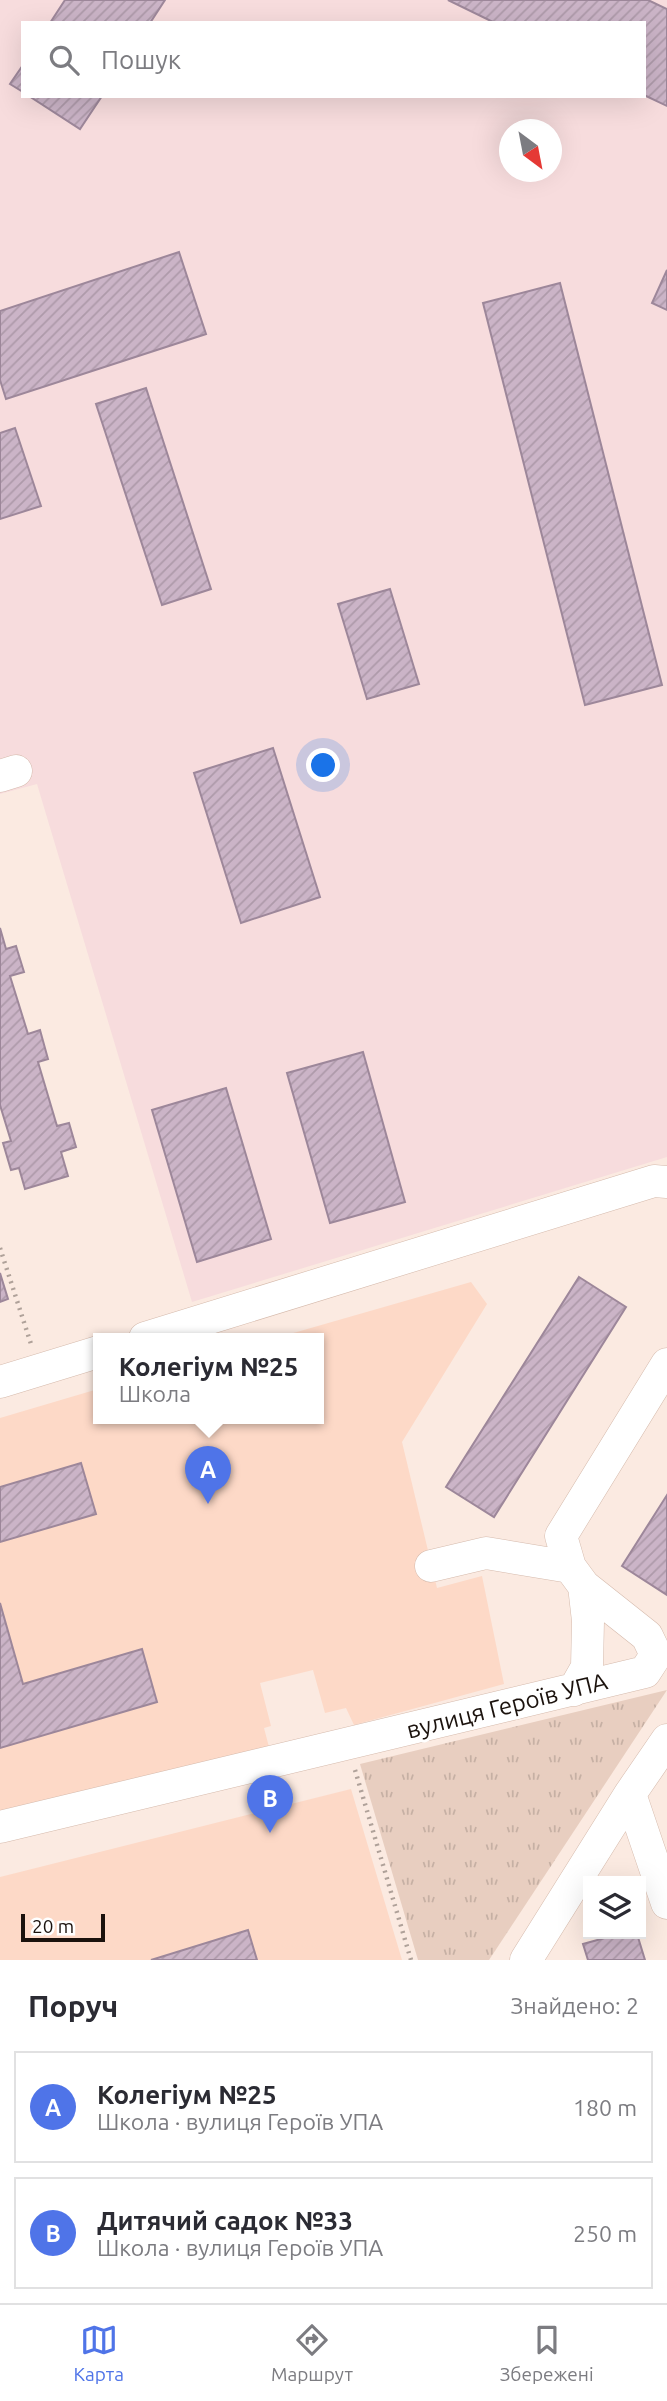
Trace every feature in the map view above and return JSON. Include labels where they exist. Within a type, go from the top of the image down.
[{"type":"street","points":[[161,1333],[654,1181],[667,1182]]},
{"type":"street","points":[[0,1382],[93,1354]]},
{"type":"street","points":[[574,1690],[587,1667],[589,1621],[577,1577],[561,1536],[667,1364]]},
{"type":"street","points":[[431,1566],[486,1553],[577,1577]]},
{"type":"street","name":"вулиця Героїв УПА","points":[[0,1828],[656,1671],[656,1655],[647,1636],[577,1577]]},
{"type":"street","points":[[526,1960],[667,1740]]},
{"type":"street","points":[[630,1794],[667,1903]]},
{"type":"path","points":[[0,1248],[33,1350]]},
{"type":"path","points":[[347,1744],[411,1960]]},
{"type":"shaded area","points":[[0,0],[667,0],[667,1157],[192,1302],[37,784],[0,794]]},
{"type":"shaded area","points":[[471,1282],[487,1304],[402,1442],[437,1588],[482,1576],[504,1684],[354,1725],[346,1708],[325,1713],[313,1670],[260,1683],[271,1726],[264,1728],[269,1747],[0,1817],[0,1418],[93,1390],[93,1424],[324,1424],[324,1333],[293,1333]]},
{"type":"shaded area","points":[[351,1789],[402,1960],[0,1960],[0,1877]]},
{"type":"green space","points":[[667,1690],[489,1960],[418,1960],[360,1764]]},
{"type":"building","points":[[65,0],[165,0],[151,21],[51,21]]},
{"type":"building","points":[[448,0],[648,0],[667,9],[667,106],[646,96],[646,21],[491,21]]},
{"type":"building","points":[[21,68],[21,91],[10,84]]},
{"type":"building","points":[[32,98],[101,98],[80,129]]},
{"type":"building","points":[[179,252],[206,334],[6,399],[0,380],[0,311]]},
{"type":"building","points":[[667,270],[667,310],[652,303]]},
{"type":"building","points":[[560,283],[662,685],[585,705],[483,303]]},
{"type":"building","points":[[146,388],[211,589],[162,605],[96,404]]},
{"type":"building","points":[[15,428],[41,506],[0,519],[0,433]]},
{"type":"building","points":[[390,589],[419,684],[367,699],[338,604]]},
{"type":"building","points":[[273,748],[320,897],[241,923],[194,773]]},
{"type":"building","points":[[0,928],[6,949],[16,946],[24,972],[10,976],[28,1034],[40,1030],[48,1059],[38,1062],[57,1126],[69,1123],[76,1147],[61,1152],[68,1176],[25,1189],[19,1168],[11,1170],[3,1143],[11,1141],[0,1105]]},
{"type":"building","points":[[363,1052],[405,1202],[330,1223],[287,1073]]},
{"type":"building","points":[[226,1088],[271,1239],[197,1262],[152,1110]]},
{"type":"building","points":[[0,1273],[8,1299],[0,1302]]},
{"type":"building","points":[[579,1277],[626,1307],[494,1517],[446,1487]]},
{"type":"building","points":[[81,1463],[96,1514],[0,1542],[0,1487]]},
{"type":"building","points":[[667,1495],[667,1595],[622,1566]]},
{"type":"building","points":[[0,1603],[23,1684],[142,1649],[157,1702],[0,1748]]},
{"type":"building","points":[[248,1930],[257,1960],[151,1960]]},
{"type":"building","points":[[601,1939],[639,1939],[645,1960],[588,1960],[583,1944]]},
{"type":"place","name":"Колегіум №25","points":[[208,1504]]},
{"type":"place","name":"Дитячий садок №33","points":[[270,1833]]}]
